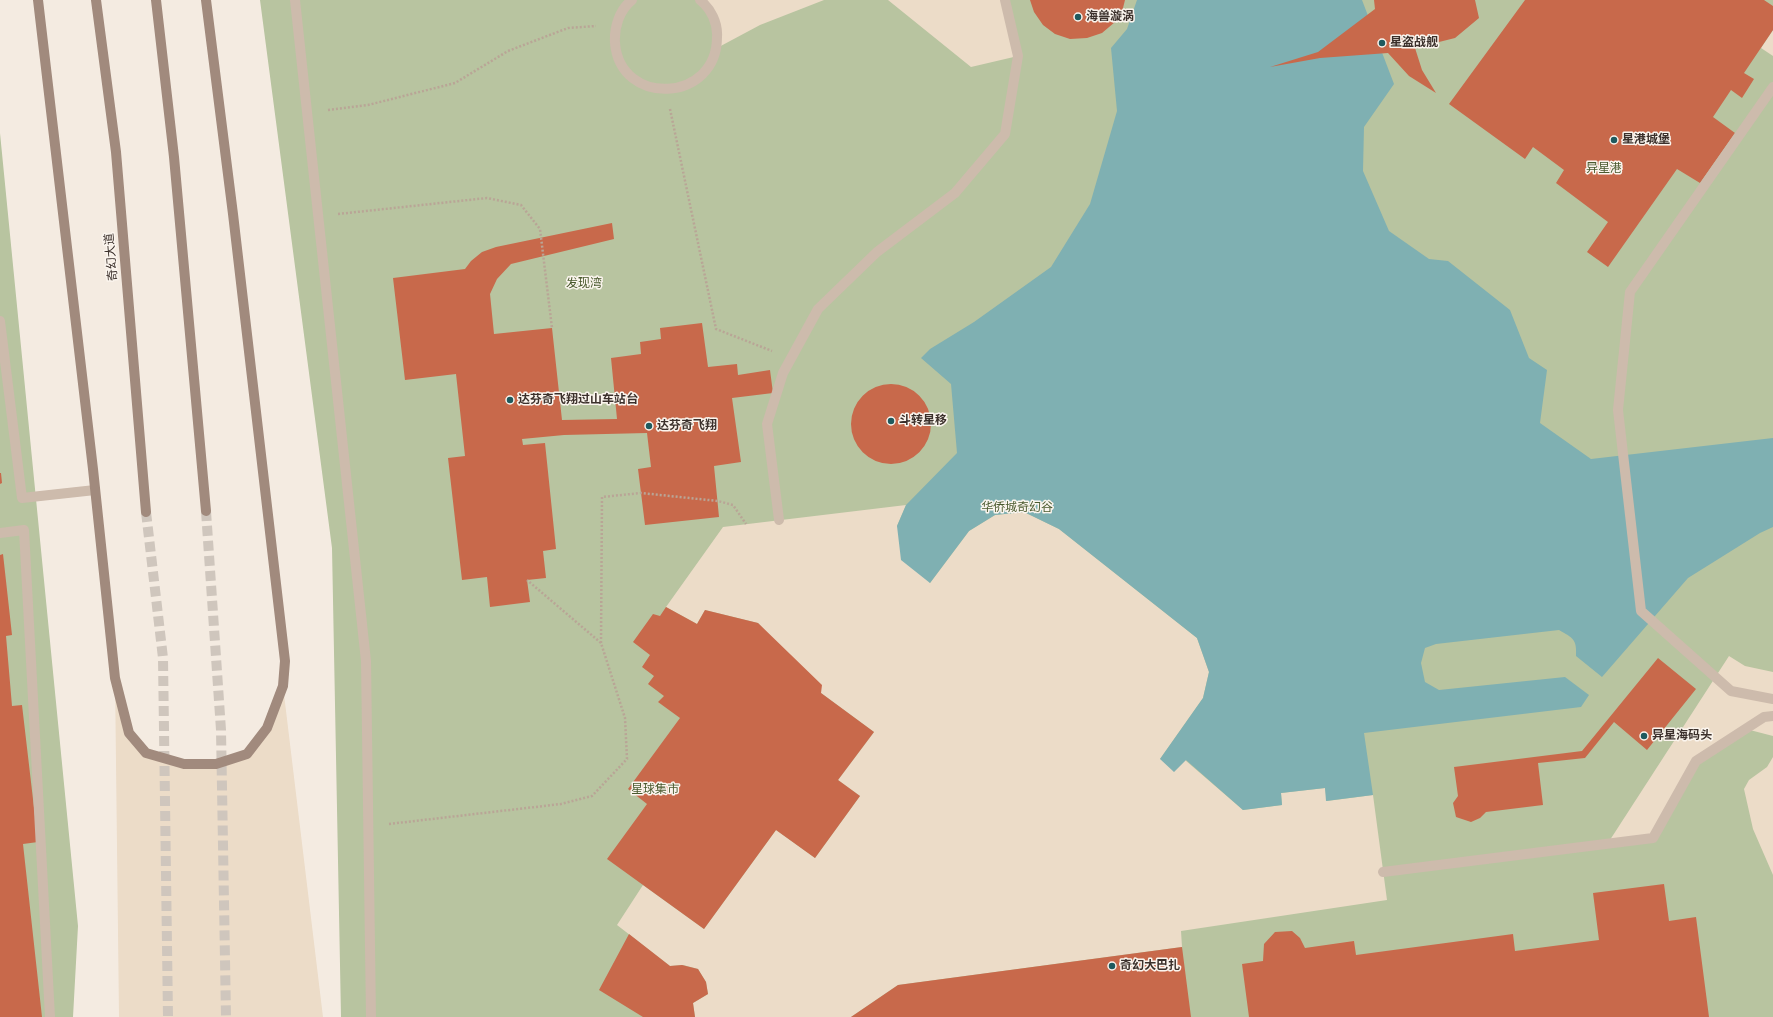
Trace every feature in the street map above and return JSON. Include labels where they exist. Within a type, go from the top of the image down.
[{"type":"street","points":[[38,0],[95,490],[115,678],[129,733],[146,753],[184,764],[216,764],[247,754],[267,728],[283,686],[285,662],[233,214],[206,0]]},
{"type":"street","name":"奇幻大道","points":[[96,0],[116,152],[146,512]]},
{"type":"street","points":[[156,0],[174,157],[206,511]]},
{"type":"street","points":[[295,0],[366,661],[371,1017]]},
{"type":"street","points":[[632,0],[619,17],[614,34],[616,51],[622,67],[634,79],[649,87],[666,90],[684,87],[699,78],[711,64],[717,48],[718,32],[713,16],[700,0]]},
{"type":"street","points":[[779,520],[767,424],[783,373],[818,309],[877,252],[955,193],[1005,134],[1018,56],[1005,0]]},
{"type":"street","points":[[1773,87],[1630,292],[1618,410],[1642,611],[1731,692],[1773,699]]},
{"type":"street","points":[[0,321],[22,498],[95,490]]},
{"type":"street","points":[[0,533],[24,530],[50,1017]]},
{"type":"street","points":[[1383,872],[1653,838],[1696,761],[1764,717],[1773,716]]},
{"type":"path","points":[[307,112],[368,105],[455,83],[508,51],[568,28],[617,25]]},
{"type":"path","points":[[666,90],[716,329],[791,358]]},
{"type":"path","points":[[318,217],[487,198],[521,205],[540,229],[552,328]]},
{"type":"path","points":[[368,826],[561,804],[592,796],[627,759],[625,718],[601,643],[602,497],[641,493],[718,501],[733,505],[746,524]]},
{"type":"path","points":[[528,580],[601,643]]},
{"type":"green space","name":"华侨城奇幻谷","points":[[260,0],[1773,0],[1773,1017],[341,1017],[332,548]]},
{"type":"green space","points":[[0,133],[78,926],[73,1017],[0,1017]]},
{"type":"shaded area","points":[[700,0],[824,0],[760,25],[717,48],[718,32]]},
{"type":"shaded area","points":[[888,0],[1005,0],[1018,56],[971,67]]},
{"type":"shaded area","points":[[1773,30],[1773,56],[1761,48]]},
{"type":"shaded area","points":[[906,505],[897,526],[930,583],[969,531],[995,515],[1024,512],[1059,529],[1197,638],[1209,672],[1203,698],[1160,759],[1185,760],[1243,810],[1282,805],[1281,793],[1325,788],[1327,801],[1373,795],[1387,900],[1181,931],[1182,947],[898,985],[851,1017],[695,1017],[693,1003],[708,994],[706,982],[698,969],[683,965],[670,966],[617,925],[643,885],[704,929],[776,830],[815,858],[860,796],[838,780],[874,732],[821,693],[758,623],[705,610],[697,624],[666,607],[723,527]]},
{"type":"shaded area","points":[[1729,656],[1745,666],[1773,672],[1773,736],[1746,729],[1696,761],[1653,838],[1608,843]]},
{"type":"shaded area","points":[[115,678],[129,733],[146,753],[184,764],[216,764],[247,754],[267,728],[283,686],[323,1017],[119,1017]]},
{"type":"shaded area","points":[[1773,757],[1773,875],[1753,829],[1744,789],[1749,780],[1767,767]]},
{"type":"water","points":[[1137,0],[1362,0],[1394,84],[1364,127],[1363,171],[1389,231],[1429,259],[1448,261],[1510,310],[1529,358],[1547,370],[1540,423],[1591,459],[1773,438],[1773,527],[1760,533],[1688,578],[1602,677],[1576,656],[1575,642],[1571,637],[1559,630],[1436,644],[1425,648],[1421,663],[1425,682],[1439,690],[1565,677],[1589,695],[1581,707],[1364,733],[1373,795],[1326,801],[1325,788],[1281,793],[1282,805],[1243,810],[1186,760],[1174,772],[1160,759],[1203,698],[1209,672],[1197,638],[1059,529],[1024,512],[995,515],[969,531],[930,583],[901,560],[897,526],[906,505],[957,453],[951,384],[921,358],[930,349],[974,322],[1051,267],[1090,204],[1117,111],[1111,48],[1127,29]]},
{"type":"building","name":"海兽漩涡","points":[[1030,0],[1125,0],[1123,8],[1115,22],[1102,33],[1087,38],[1070,39],[1055,34],[1043,25],[1034,12]]},
{"type":"building","name":"星盗战舰","points":[[1374,0],[1475,0],[1479,18],[1455,38],[1415,48],[1422,70],[1436,93],[1409,76],[1388,53],[1320,58],[1270,67],[1318,52],[1375,9]]},
{"type":"building","name":"星港城堡","points":[[1525,0],[1764,0],[1773,6],[1773,30],[1744,73],[1754,79],[1742,98],[1731,90],[1713,117],[1735,133],[1700,183],[1677,169],[1608,267],[1587,252],[1608,222],[1556,183],[1564,170],[1533,147],[1525,159],[1449,104]]},
{"type":"building","name":"达芬奇飞翔过山车站台","points":[[612,223],[614,239],[511,264],[497,279],[490,294],[494,334],[552,328],[562,420],[617,419],[611,358],[641,354],[640,342],[661,339],[660,328],[702,323],[708,367],[737,364],[738,375],[770,370],[773,393],[732,398],[741,462],[714,466],[719,517],[645,525],[638,469],[651,467],[647,433],[564,435],[522,439],[523,445],[545,443],[556,549],[543,551],[546,578],[527,580],[530,602],[490,607],[487,577],[462,580],[448,458],[465,456],[456,374],[405,380],[393,278],[465,269],[471,261],[482,252],[496,247]]},
{"type":"building","name":"斗转星移","points":[[891,384],[906,387],[919,396],[928,409],[931,424],[928,439],[919,452],[906,461],[891,464],[876,461],[863,452],[854,439],[851,424],[854,409],[863,396],[876,387]]},
{"type":"building","points":[[0,473],[2,483],[0,484]]},
{"type":"building","points":[[3,554],[12,635],[6,636],[12,706],[22,705],[38,842],[23,844],[42,1017],[0,1017],[0,555]]},
{"type":"building","points":[[666,607],[697,624],[705,610],[758,623],[822,685],[821,693],[874,732],[838,780],[860,796],[815,858],[776,830],[704,929],[607,859],[647,804],[628,789],[680,718],[658,702],[664,696],[648,684],[654,676],[642,667],[650,655],[633,642],[653,614],[660,616]]},
{"type":"building","name":"异星海码头","points":[[1658,658],[1696,689],[1647,750],[1614,722],[1585,758],[1538,763],[1543,805],[1486,812],[1480,818],[1471,822],[1456,817],[1453,803],[1458,796],[1454,767],[1582,751]]},
{"type":"building","points":[[1664,884],[1669,921],[1696,917],[1709,1017],[1249,1017],[1242,964],[1263,961],[1264,944],[1275,932],[1292,931],[1300,938],[1305,948],[1354,941],[1356,955],[1513,934],[1515,951],[1599,940],[1593,893]]},
{"type":"building","points":[[629,934],[670,966],[682,965],[698,969],[706,982],[708,994],[693,1003],[695,1017],[643,1017],[599,990]]},
{"type":"building","name":"奇幻大巴扎","points":[[1182,947],[1191,1017],[851,1017],[898,985]]},
{"type":"tunnel","points":[[206,511],[221,730],[226,1017]]},
{"type":"tunnel","points":[[146,512],[163,658],[168,1017]]},
{"type":"place","name":"海兽漩涡","points":[[1078,17]]},
{"type":"place","name":"星盗战舰","points":[[1382,43]]},
{"type":"place","name":"星港城堡","points":[[1614,140]]},
{"type":"place","name":"达芬奇飞翔过山车站台","points":[[510,400]]},
{"type":"place","name":"斗转星移","points":[[891,421]]},
{"type":"place","name":"达芬奇飞翔","points":[[649,426]]},
{"type":"place","name":"异星海码头","points":[[1644,736]]},
{"type":"place","name":"奇幻大巴扎","points":[[1112,966]]},
{"type":"park label","name":"异星港","points":[[1604,169]]},
{"type":"park label","name":"发现湾","points":[[584,284]]},
{"type":"park label","name":"星球集市","points":[[655,790]]}]
